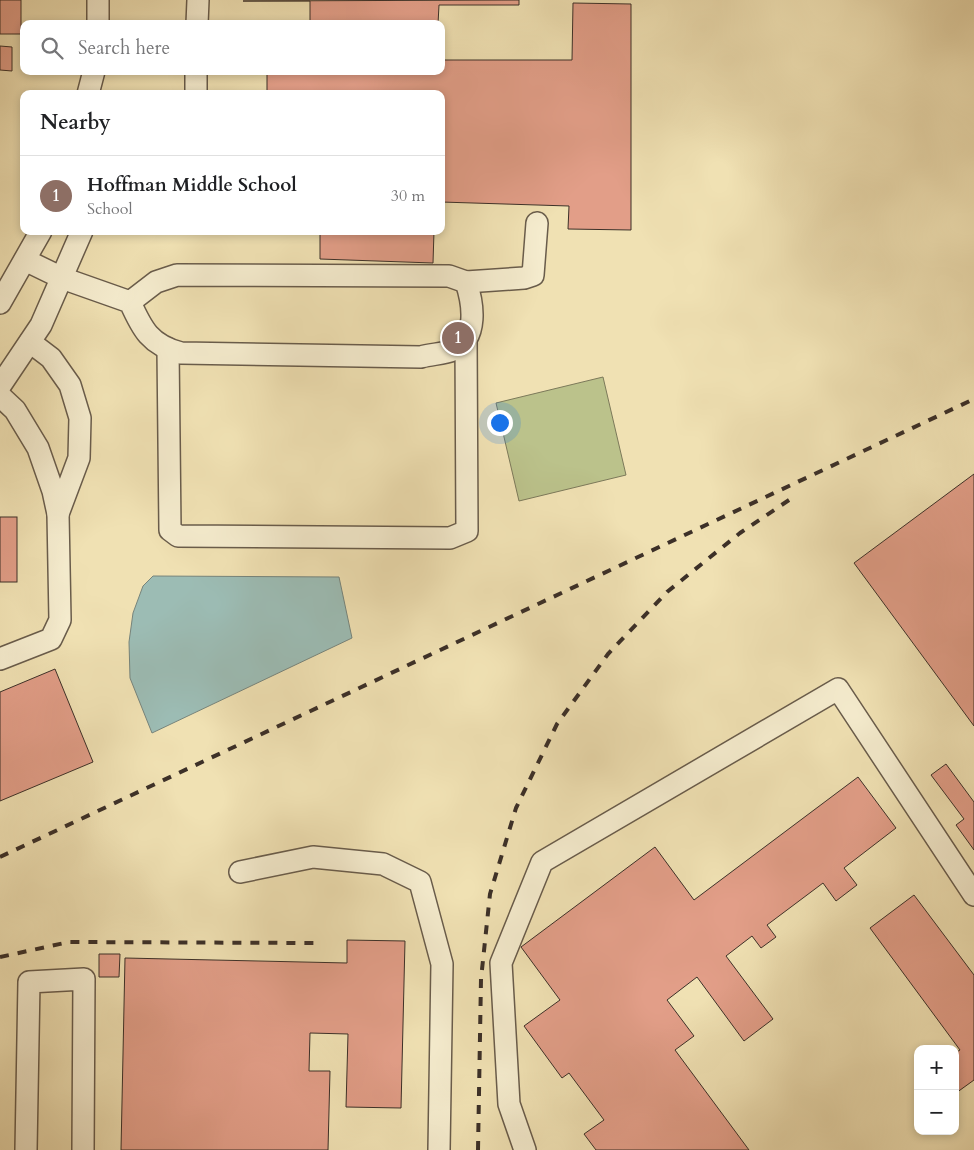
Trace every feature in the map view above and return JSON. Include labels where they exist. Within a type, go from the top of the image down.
[{"type":"street","points":[[98,0],[98,20]]},
{"type":"street","points":[[197,20],[198,0]]},
{"type":"street","points":[[89,90],[93,75]]},
{"type":"street","points":[[100,75],[102,90]]},
{"type":"street","points":[[196,75],[196,90]]},
{"type":"street","points":[[130,302],[156,282],[177,275],[449,276],[466,282],[524,278],[533,275],[536,223]]},
{"type":"street","points":[[0,303],[39,235]]},
{"type":"street","points":[[0,386],[41,325],[80,235]]},
{"type":"street","points":[[25,260],[62,278],[130,302],[151,338],[168,349],[181,353],[421,356],[453,350],[466,339]]},
{"type":"street","points":[[168,349],[170,530],[178,536],[450,538],[467,531],[466,339],[472,323],[472,302],[466,282]]},
{"type":"street","points":[[30,342],[51,358],[70,384],[80,418],[79,458],[58,514]]},
{"type":"street","points":[[0,396],[15,410],[38,448],[54,491],[58,514],[60,620],[50,639],[0,659]]},
{"type":"street","points":[[524,1150],[509,1104],[501,963],[542,862],[838,689],[974,895]]},
{"type":"street","points":[[240,872],[313,857],[383,864],[420,882],[442,964],[440,1150]]},
{"type":"street","points":[[26,1150],[29,982],[84,979],[83,1150]]},
{"type":"green space","points":[[603,377],[626,475],[519,501],[496,403]]},
{"type":"water","points":[[153,576],[339,577],[352,638],[152,733],[130,678],[129,642],[133,613],[143,586]]},
{"type":"building","points":[[0,0],[21,0],[20,34],[0,34]]},
{"type":"building","points":[[519,0],[519,5],[439,5],[438,20],[310,20],[310,1],[243,1]]},
{"type":"building","points":[[573,3],[631,4],[631,230],[568,229],[569,206],[445,202],[445,90],[267,90],[267,75],[445,75],[445,60],[572,60]]},
{"type":"building","points":[[0,46],[12,47],[12,71],[0,70]]},
{"type":"building","points":[[320,235],[434,235],[433,263],[320,259]]},
{"type":"building","points":[[974,474],[974,726],[854,563]]},
{"type":"building","points":[[0,517],[17,517],[17,582],[0,582]]},
{"type":"building","points":[[55,669],[93,762],[0,801],[0,692]]},
{"type":"building","points":[[946,764],[974,802],[974,850],[956,825],[964,819],[931,775]]},
{"type":"building","points":[[858,777],[896,828],[844,868],[857,885],[836,901],[823,883],[767,925],[776,937],[761,948],[752,936],[726,956],[773,1019],[744,1041],[697,977],[667,1000],[694,1036],[675,1050],[749,1150],[596,1150],[584,1134],[604,1120],[569,1073],[562,1078],[524,1026],[560,1000],[521,947],[655,847],[694,900]]},
{"type":"building","points":[[914,895],[974,975],[974,1080],[959,1091],[959,1045],[956,1045],[870,928]]},
{"type":"building","points":[[347,940],[405,941],[401,1108],[346,1107],[348,1034],[310,1033],[309,1071],[330,1071],[328,1150],[121,1150],[125,958],[347,963]]},
{"type":"building","points":[[99,954],[120,954],[119,977],[99,977]]},
{"type":"railway","points":[[0,857],[974,399]]},
{"type":"railway","points":[[478,1150],[481,979],[490,894],[516,808],[557,724],[608,654],[667,592],[740,533],[792,498]]},
{"type":"railway","points":[[0,957],[69,942],[315,943]]},
{"type":"place","name":"Hoffman Middle School","points":[[458,338]]}]
